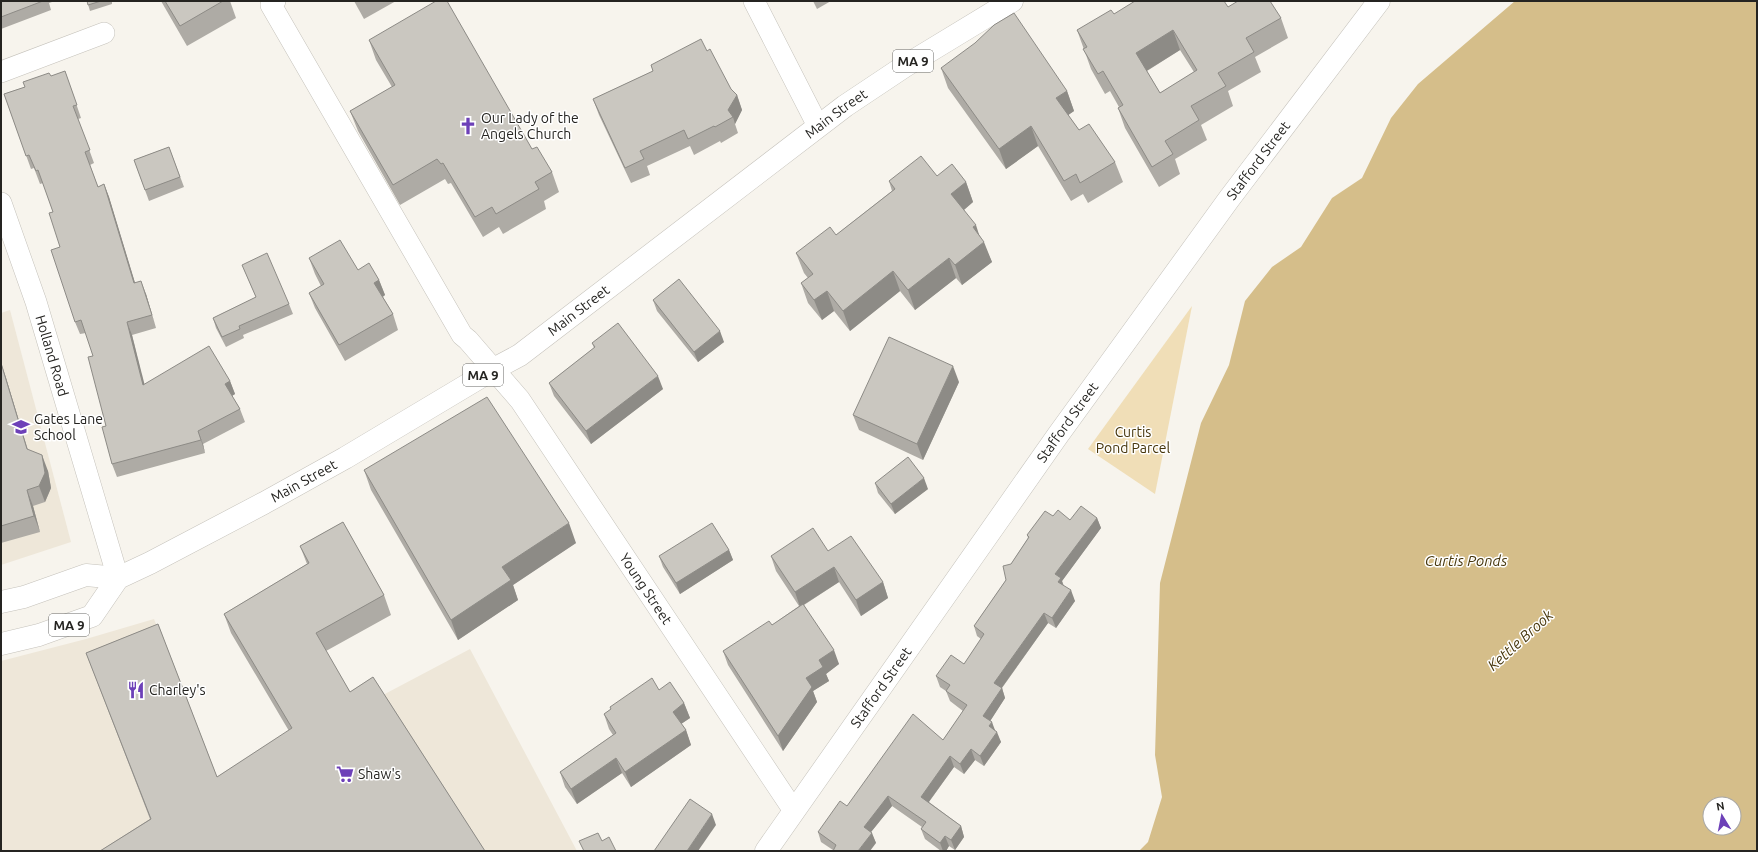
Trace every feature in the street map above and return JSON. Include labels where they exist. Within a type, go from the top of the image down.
[{"type":"main road","name":"Main Street","points":[[1,644],[39,635],[92,616],[118,578],[237,517],[345,458],[520,355],[818,126],[874,86],[1012,1]]},
{"type":"main road","name":"Stafford Street","points":[[766,851],[1067,422],[1228,199],[1379,1]]},
{"type":"main road","points":[[1,602],[24,597],[86,575],[118,578]]},
{"type":"street","name":"Young Street","points":[[275,1],[271,5],[462,335],[494,369],[520,400],[794,811]]},
{"type":"street","points":[[754,1],[818,126]]},
{"type":"street","points":[[1,72],[104,33]]},
{"type":"street","name":"Holland Road","points":[[1,203],[36,302],[118,578]]},
{"type":"shaded area","name":"Gates Lane School","points":[[10,310],[71,542],[1,565],[1,313]]},
{"type":"shaded area","points":[[154,619],[221,787],[381,696],[470,649],[577,851],[1,851],[1,661],[86,639]]},
{"type":"green space","name":"Curtis Pond Parcel","points":[[1192,306],[1155,494],[1088,449]]},
{"type":"water","name":"Curtis Ponds","points":[[1515,1],[1757,1],[1757,851],[1139,851],[1148,842],[1162,797],[1155,755],[1160,583],[1201,423],[1229,365],[1245,301],[1272,267],[1301,247],[1332,198],[1362,178],[1391,118],[1418,84]]},
{"type":"building","points":[[1,1],[43,1],[1,17]]},
{"type":"building","points":[[87,1],[101,1],[88,5]]},
{"type":"building","points":[[165,1],[223,1],[180,26]]},
{"type":"building","name":"Our Lady of the Angels Church","points":[[436,1],[447,1],[532,149],[537,147],[552,172],[535,182],[539,189],[496,214],[492,207],[475,217],[443,163],[441,164],[437,159],[393,185],[350,111],[395,85],[369,40]]},
{"type":"building","points":[[1135,1],[1224,1],[1228,7],[1238,1],[1270,1],[1281,18],[1246,38],[1254,52],[1218,73],[1226,86],[1191,106],[1199,120],[1165,141],[1173,154],[1152,167],[1118,108],[1123,105],[1103,71],[1098,74],[1083,49],[1087,47],[1077,30],[1111,10],[1114,14]],"holes":[[[1173,30],[1197,70],[1160,93],[1136,53]]]},
{"type":"building","points":[[1014,13],[1067,91],[1056,98],[1079,130],[1089,124],[1115,162],[1080,183],[1076,174],[1064,181],[1031,126],[999,149],[941,68],[975,43],[994,25]]},
{"type":"building","points":[[701,39],[707,51],[710,49],[731,89],[737,95],[728,110],[733,117],[688,139],[684,130],[640,151],[644,159],[625,168],[593,99],[653,71],[651,65]]},
{"type":"building","points":[[65,71],[77,105],[73,106],[90,150],[85,152],[98,187],[104,184],[134,283],[141,281],[152,315],[127,322],[143,385],[209,346],[230,381],[225,384],[240,409],[198,431],[201,440],[112,464],[102,427],[106,426],[88,357],[93,356],[81,320],[75,322],[51,250],[60,247],[49,213],[53,212],[38,170],[36,171],[29,155],[26,156],[4,94],[25,87],[23,82],[49,73],[51,76]]},
{"type":"building","points":[[169,147],[180,177],[145,190],[134,160]]},
{"type":"building","points":[[921,156],[937,176],[952,164],[966,182],[951,194],[976,225],[973,227],[984,242],[955,265],[949,258],[908,290],[893,271],[843,311],[827,291],[814,300],[801,283],[813,274],[796,253],[830,227],[836,235],[895,189],[889,181]]},
{"type":"building","points":[[340,240],[358,270],[369,263],[379,280],[374,283],[393,314],[339,345],[309,293],[324,284],[309,258]]},
{"type":"building","points":[[267,253],[289,304],[239,326],[240,329],[222,337],[213,318],[256,297],[242,265]]},
{"type":"building","points":[[679,279],[720,331],[694,352],[653,300]]},
{"type":"building","points":[[618,323],[658,376],[586,431],[549,383],[595,347],[592,343]]},
{"type":"building","points":[[889,337],[953,366],[917,444],[853,415]]},
{"type":"building","points":[[1,363],[27,449],[42,455],[45,473],[39,486],[27,490],[34,516],[1,526]]},
{"type":"building","points":[[487,397],[569,523],[502,567],[511,580],[451,620],[364,470]]},
{"type":"building","points":[[908,457],[924,478],[891,504],[875,483]]},
{"type":"building","points":[[1081,506],[1097,518],[1055,574],[1061,578],[1058,582],[1071,590],[1052,618],[1044,613],[994,683],[1002,688],[983,716],[992,722],[989,726],[997,732],[980,756],[971,749],[960,764],[950,756],[921,797],[961,826],[951,840],[945,836],[940,843],[921,829],[926,822],[888,796],[864,827],[872,833],[858,851],[833,851],[836,845],[818,832],[840,801],[847,806],[913,714],[943,740],[967,705],[946,691],[950,685],[936,676],[951,655],[964,664],[984,634],[974,626],[1006,580],[1003,566],[1011,564],[1029,537],[1027,535],[1045,511],[1053,516],[1058,510],[1070,520]]},
{"type":"building","points":[[343,522],[384,595],[316,633],[350,692],[373,677],[485,851],[100,851],[151,819],[86,653],[158,624],[217,777],[292,728],[224,614],[309,563],[300,546]]},
{"type":"building","points":[[712,523],[729,550],[676,583],[659,556]]},
{"type":"building","points":[[813,528],[828,551],[851,536],[883,582],[856,600],[834,567],[795,592],[771,556]]},
{"type":"building","points":[[803,604],[834,650],[819,660],[823,667],[806,678],[812,687],[778,736],[723,651],[769,621],[772,625]]},
{"type":"building","points":[[652,678],[659,690],[670,682],[684,703],[673,712],[686,730],[625,772],[616,758],[571,789],[560,772],[616,733],[604,714],[611,709],[610,707]]},
{"type":"building","points":[[690,799],[712,814],[687,851],[654,851]]},
{"type":"building","points":[[598,833],[602,841],[609,837],[616,851],[584,851],[579,841]]},
{"type":"place","name":"Our Lady of the Angels Church","points":[[468,126]]},
{"type":"place","name":"Gates Lane School","points":[[21,427]]},
{"type":"place","name":"Charley's","points":[[136,690]]},
{"type":"place","name":"Shaw's","points":[[345,774]]},
{"type":"water label","name":"Kettle Brook","points":[[1520,640]]}]
